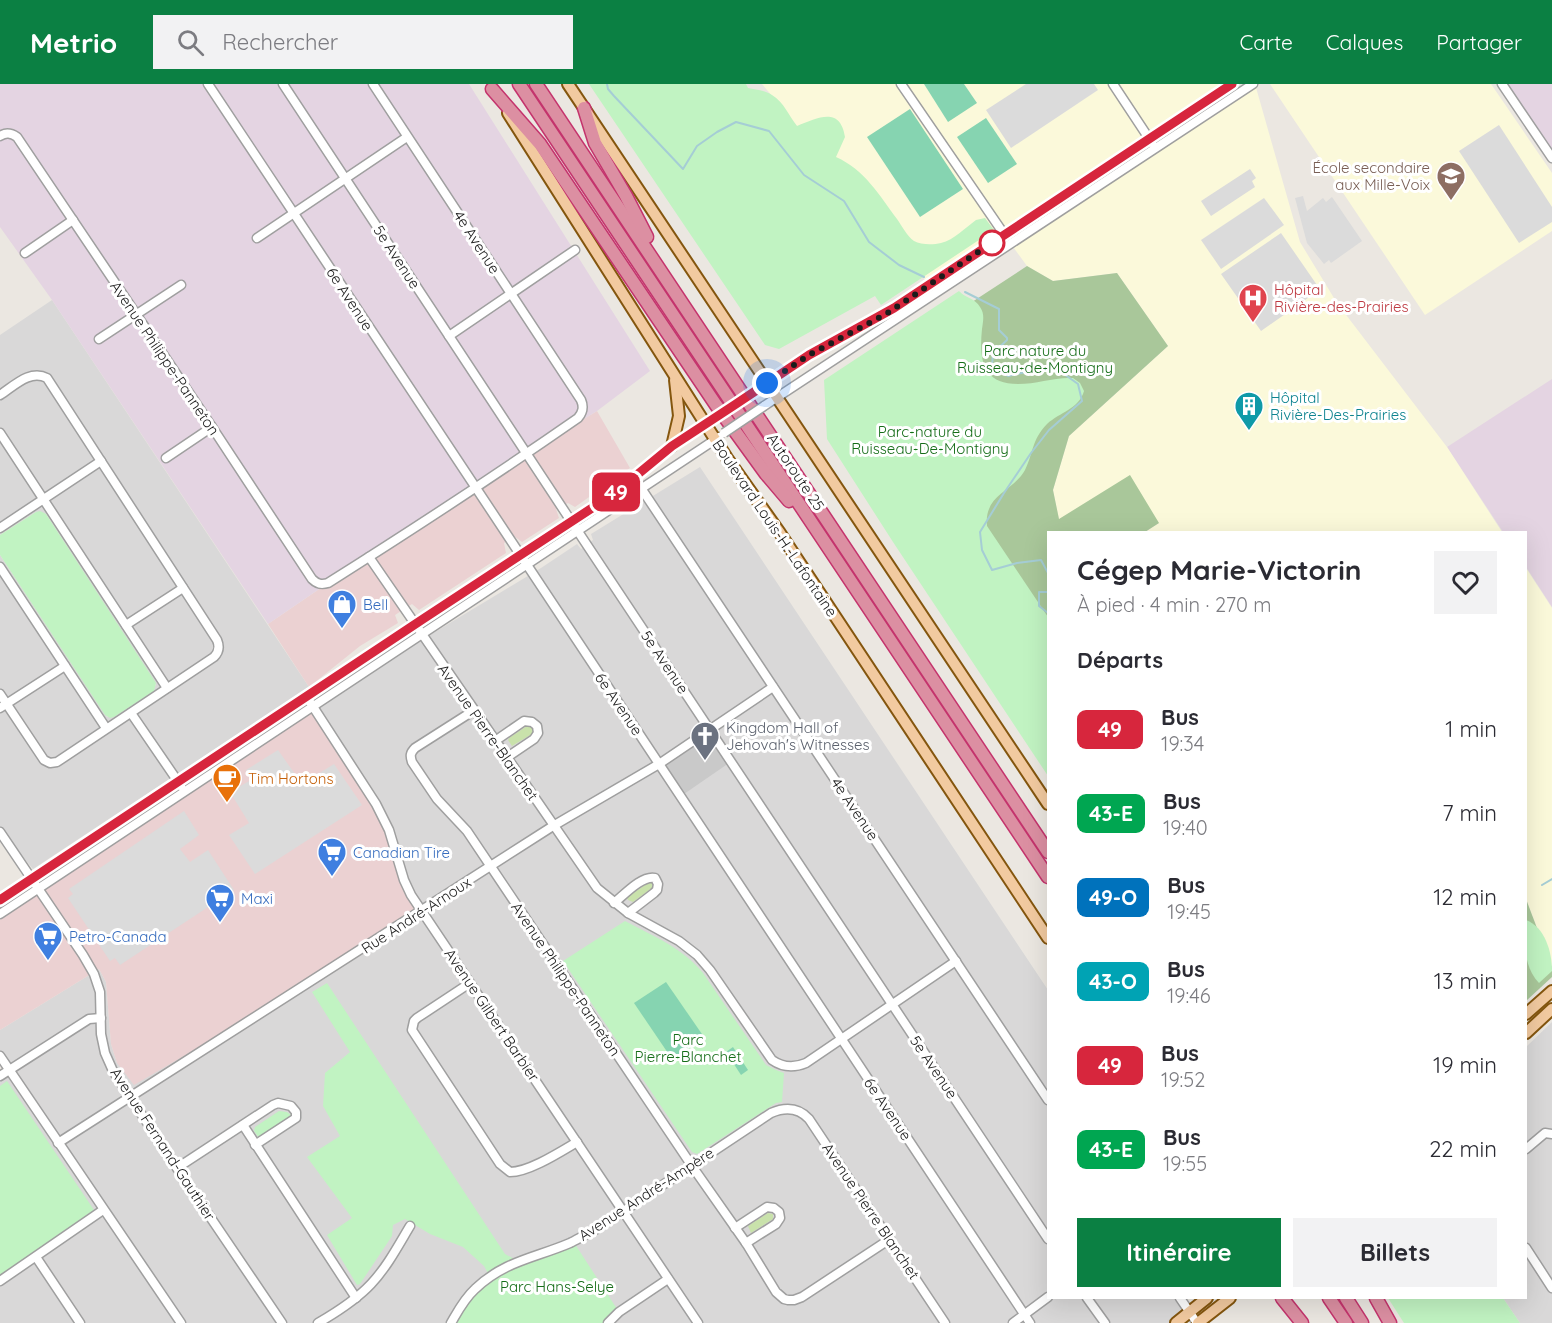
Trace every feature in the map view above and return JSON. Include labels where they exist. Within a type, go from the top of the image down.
[{"type":"highway","name":"Autoroute 25","points":[[519,84],[1047,876]]},
{"type":"highway","name":"Autoroute 25","points":[[536,84],[1047,850]]},
{"type":"highway","points":[[490,86],[540,144],[697,377],[766,474],[823,539]]},
{"type":"highway","points":[[584,108],[595,143],[626,196],[675,291]]},
{"type":"highway","points":[[1283,1299],[1302,1323]]},
{"type":"highway","points":[[1330,1299],[1346,1323]]},
{"type":"highway","points":[[1347,1299],[1362,1323]]},
{"type":"highway","points":[[1377,1299],[1390,1323]]},
{"type":"main road","points":[[568,84],[1047,802]]},
{"type":"main road","name":"Boulevard Louis-H.-Lafontaine","points":[[490,86],[675,377],[720,436],[780,533],[1047,936]]},
{"type":"main road","points":[[672,446],[679,416],[675,377]]},
{"type":"main road","points":[[1527,1013],[1552,991]]},
{"type":"main road","points":[[1527,1031],[1552,1009]]},
{"type":"main road","points":[[1176,1323],[1206,1299]]},
{"type":"main road","points":[[1197,1323],[1229,1299]]},
{"type":"street","name":"6e Avenue","points":[[208,84],[1030,1323]]},
{"type":"street","name":"5e Avenue","points":[[283,84],[1047,1238]]},
{"type":"street","name":"4e Avenue","points":[[373,84],[583,404],[582,414],[578,418],[526,454]]},
{"type":"street","points":[[901,84],[1011,244]]},
{"type":"street","points":[[1113,84],[1155,148]]},
{"type":"street","points":[[0,900],[615,493],[672,446],[809,355],[886,314],[1232,84]]},
{"type":"street","points":[[0,914],[1253,84]]},
{"type":"street","points":[[1502,84],[1552,159]]},
{"type":"street","name":"Avenue Philippe-Panneton","points":[[0,136],[5,133],[17,137],[312,579],[319,584],[328,583],[369,557]]},
{"type":"street","points":[[257,238],[407,137]]},
{"type":"street","points":[[25,253],[73,220]]},
{"type":"street","points":[[449,336],[575,250]]},
{"type":"street","points":[[99,339],[181,285]]},
{"type":"street","points":[[0,395],[33,375],[43,375],[47,378],[217,640],[219,649],[214,657],[57,762],[50,764],[44,760],[3,706],[0,694]]},
{"type":"street","points":[[166,458],[212,427]]},
{"type":"street","points":[[0,434],[167,688]]},
{"type":"street","points":[[369,557],[526,454]]},
{"type":"street","points":[[0,528],[101,461]]},
{"type":"street","name":"4e Avenue","points":[[641,488],[1047,1098]]},
{"type":"street","name":"Avenue Pierre-Blanchet","points":[[369,557],[597,888],[628,913],[679,941],[697,955],[710,970],[767,1056],[777,1064],[795,1066],[806,1063],[841,1038]]},
{"type":"street","points":[[0,567],[106,728]]},
{"type":"street","points":[[126,626],[183,588]]},
{"type":"street","points":[[3,706],[64,666]]},
{"type":"street","name":"Rue André-Arnoux","points":[[58,1143],[553,826],[658,764],[773,687]]},
{"type":"street","name":"Avenue Gilbert Barbier","points":[[306,697],[376,804],[389,830],[404,880],[411,895],[698,1323]]},
{"type":"street","name":"Avenue Philippe-Panneton","points":[[473,711],[415,748],[412,751],[412,762],[437,799],[467,831],[746,1243],[776,1292],[784,1299],[794,1300],[802,1297],[890,1239]]},
{"type":"street","points":[[131,713],[184,791]]},
{"type":"street","points":[[495,741],[524,721],[532,722],[537,726],[538,734],[534,739],[506,758]]},
{"type":"street","name":"Avenue Fernand-Gauthier","points":[[0,832],[94,974],[100,992],[101,1034],[105,1053],[113,1071],[282,1323]]},
{"type":"street","points":[[614,903],[647,877],[655,878],[658,884],[657,890],[628,913]]},
{"type":"street","points":[[841,1038],[956,962]]},
{"type":"street","points":[[471,983],[417,1018],[412,1030],[500,1164],[510,1172],[522,1170],[577,1142]]},
{"type":"street","points":[[0,1076],[89,1019],[101,1018]]},
{"type":"street","points":[[0,1056],[181,1323]]},
{"type":"street","points":[[177,1168],[275,1104],[291,1106],[297,1114],[296,1118],[255,1145]]},
{"type":"street","name":"Avenue André-Ampère","points":[[451,1323],[474,1289],[495,1273],[518,1261],[569,1243],[595,1230],[771,1113],[788,1108]]},
{"type":"street","name":"Avenue Pierre Blanchet","points":[[788,1108],[803,1112],[809,1119],[945,1323]]},
{"type":"street","points":[[243,1125],[356,1298]]},
{"type":"street","points":[[1527,1148],[1545,1133],[1552,1134]]},
{"type":"street","points":[[735,1228],[767,1207],[779,1212],[780,1218],[776,1224],[746,1243]]},
{"type":"street","points":[[0,1281],[103,1210]]},
{"type":"street","points":[[318,1323],[356,1298],[371,1284],[388,1262],[410,1226]]},
{"type":"street","points":[[1527,1250],[1552,1288]]},
{"type":"street","points":[[36,1257],[81,1323]]},
{"type":"street","points":[[608,1323],[619,1312],[668,1279]]},
{"type":"street","points":[[1013,1323],[1047,1298]]},
{"type":"street","points":[[1089,1299],[1105,1323]]},
{"type":"street","points":[[1181,1299],[1197,1323]]},
{"type":"shaded area","points":[[0,84],[469,84],[650,371],[597,411],[526,454],[268,624],[52,300],[0,227]]},
{"type":"shaded area","points":[[762,84],[1232,84],[928,283]]},
{"type":"shaded area","points":[[1026,84],[1094,84],[1098,90],[1011,148],[986,110]]},
{"type":"shaded area","name":"Hôpital Rivière-des-Prairies","points":[[1255,84],[1300,242],[1337,303],[1447,447],[1501,531],[1147,531],[1159,523],[1059,520],[1053,490],[1069,436],[1168,346],[1117,273],[1053,281],[1027,266],[1011,244]]},
{"type":"shaded area","name":"École secondaire aux Mille-Voix","points":[[1270,84],[1491,84],[1552,173],[1552,231],[1425,315]]},
{"type":"shaded area","points":[[1502,84],[1552,84],[1552,157]]},
{"type":"shaded area","points":[[1499,125],[1552,207],[1552,222],[1519,243],[1459,151]]},
{"type":"shaded area","points":[[1250,169],[1256,178],[1252,181],[1255,187],[1211,216],[1201,201]]},
{"type":"shaded area","points":[[1303,196],[1307,211],[1323,198],[1326,202],[1332,197],[1362,241],[1331,263],[1329,260],[1324,264],[1307,243],[1295,198]]},
{"type":"shaded area","points":[[1264,198],[1284,225],[1221,269],[1201,240]]},
{"type":"shaded area","points":[[1281,233],[1317,285],[1312,288],[1315,293],[1261,331],[1221,274]]},
{"type":"shaded area","points":[[52,300],[309,687],[33,869],[0,830],[0,555],[107,717],[156,685],[46,514],[36,512],[0,535],[0,335]]},
{"type":"shaded area","points":[[1552,379],[1552,607],[1527,569],[1527,531],[1502,531],[1447,447]]},
{"type":"shaded area","points":[[597,411],[630,468],[575,507],[568,503],[556,509],[559,518],[522,542],[514,536],[504,543],[506,553],[419,610],[412,604],[395,615],[398,623],[360,646],[309,687],[268,624],[526,454]]},
{"type":"shaded area","points":[[700,467],[1047,988],[1047,1299],[1181,1299],[1190,1312],[1176,1323],[0,1323],[0,1071],[3,1069],[0,1065],[0,1030],[99,969],[106,982],[111,1044],[117,1063],[312,706],[577,544],[581,549],[593,540],[591,534]]},
{"type":"shaded area","points":[[1527,570],[1552,608],[1552,968],[1527,902]]},
{"type":"shaded area","points":[[312,706],[376,804],[398,864],[422,911],[311,982],[134,1085],[117,1063],[111,1044],[106,982],[99,969],[0,1030],[0,920]]},
{"type":"shaded area","points":[[711,735],[729,763],[684,794],[665,765]]},
{"type":"shaded area","points":[[278,750],[302,784],[334,764],[362,805],[255,874],[229,835],[249,823],[230,792],[251,780],[246,770]]},
{"type":"shaded area","points":[[184,811],[199,835],[180,849],[190,862],[208,850],[234,890],[120,965],[115,958],[110,961],[68,898],[73,894],[69,889]]},
{"type":"shaded area","points":[[1552,1022],[1552,1323],[1520,1323],[1504,1299],[1527,1299],[1527,1046]]},
{"type":"green space","points":[[589,84],[746,84],[748,88],[766,92],[776,98],[797,126],[827,117],[838,121],[845,137],[836,157],[846,162],[871,184],[914,241],[938,244],[955,236],[976,220],[985,218],[994,230],[881,305],[875,296],[779,349],[765,345]]},
{"type":"green space","points":[[924,84],[964,84],[977,103],[948,122]]},
{"type":"green space","points":[[910,109],[963,189],[920,217],[867,137]]},
{"type":"green space","points":[[986,118],[1017,164],[988,183],[957,137]]},
{"type":"green space","name":"Parc nature du Ruisseau-de-Montigny","points":[[1027,266],[1053,281],[1117,273],[1168,346],[1069,436],[1053,490],[1059,519],[1130,475],[1159,523],[1147,531],[1047,531],[1047,707],[923,334]]},
{"type":"green space","name":"Parc-nature du Ruisseau-De-Montigny","points":[[959,291],[975,302],[983,312],[981,350],[985,368],[990,375],[1006,383],[1032,383],[1073,378],[1080,383],[1084,391],[1082,397],[1074,406],[1052,420],[1042,430],[1020,478],[994,500],[987,515],[987,526],[1047,616],[1047,774],[827,439],[824,380]]},
{"type":"green space","points":[[40,511],[46,514],[156,683],[154,691],[114,717],[110,718],[105,715],[0,555],[0,535]]},
{"type":"green space","points":[[527,726],[533,729],[532,734],[512,746],[509,738]]},
{"type":"green space","points":[[648,883],[652,883],[652,888],[633,902],[628,900],[629,896]]},
{"type":"green space","points":[[1527,902],[1552,968],[1552,977],[1527,1000]]},
{"type":"green space","points":[[1527,920],[1533,923],[1543,934],[1551,956],[1552,971],[1539,983],[1527,961]]},
{"type":"green space","name":"Parc Pierre-Blanchet","points":[[625,921],[667,943],[695,964],[766,1065],[784,1073],[782,1102],[776,1103],[697,1154],[692,1152],[563,961]]},
{"type":"green space","points":[[666,982],[704,1037],[672,1059],[634,1003]]},
{"type":"green space","name":"Parc Hans-Selye","points":[[327,983],[505,1254],[518,1261],[573,1241],[619,1312],[608,1323],[451,1323],[490,1277],[484,1266],[463,1247],[430,1234],[405,1219],[393,1225],[392,1236],[360,1284],[357,1285],[327,1235],[352,1218],[307,1157],[340,1136],[323,1106],[325,1073],[350,1052],[312,992]]},
{"type":"green space","points":[[733,1047],[748,1070],[741,1075],[726,1052]]},
{"type":"green space","points":[[7,1081],[94,1210],[0,1275],[0,1086]]},
{"type":"green space","points":[[279,1111],[287,1112],[291,1115],[290,1118],[259,1138],[254,1131],[255,1127]]},
{"type":"green space","points":[[768,1213],[773,1214],[773,1219],[751,1233],[748,1226]]},
{"type":"green space","points":[[1389,1299],[1504,1299],[1520,1323],[1404,1323]]},
{"type":"waterway","points":[[607,84],[614,96],[683,169],[697,146],[736,122],[769,131],[804,175],[844,201],[869,242],[899,265],[924,277]]},
{"type":"waterway","points":[[965,292],[999,309],[999,330],[1007,340],[993,353],[992,366],[1008,376],[1035,370],[1057,369],[1078,384],[1082,401],[1049,430],[1031,453],[980,532],[982,550],[992,570],[1017,563],[1041,560],[1047,571]]},
{"type":"waterway","points":[[1047,592],[1039,592],[1039,606],[1047,612]]},
{"type":"waterway","points":[[1542,885],[1552,879]]},
{"type":"bus line","name":"49","points":[[0,900],[615,493],[672,446],[809,355],[894,308],[1232,84]]},
{"type":"place","name":"École secondaire aux Mille-Voix","points":[[1451,202]]},
{"type":"place","name":"Hôpital Rivière-des-Prairies","points":[[1253,324]]},
{"type":"place","name":"Hôpital Rivière-Des-Prairies","points":[[1249,432]]},
{"type":"place","name":"Bell","points":[[342,630]]},
{"type":"place","name":"Kingdom Hall of Jehovah's Witnesses","points":[[705,762]]},
{"type":"place","name":"Tim Hortons","points":[[227,804]]},
{"type":"place","name":"Canadian Tire","points":[[332,878]]},
{"type":"place","name":"Maxi","points":[[220,924]]},
{"type":"place","name":"Petro-Canada","points":[[48,962]]},
{"type":"route","points":[[767,383],[809,355],[886,314],[996,240],[992,243]]}]
